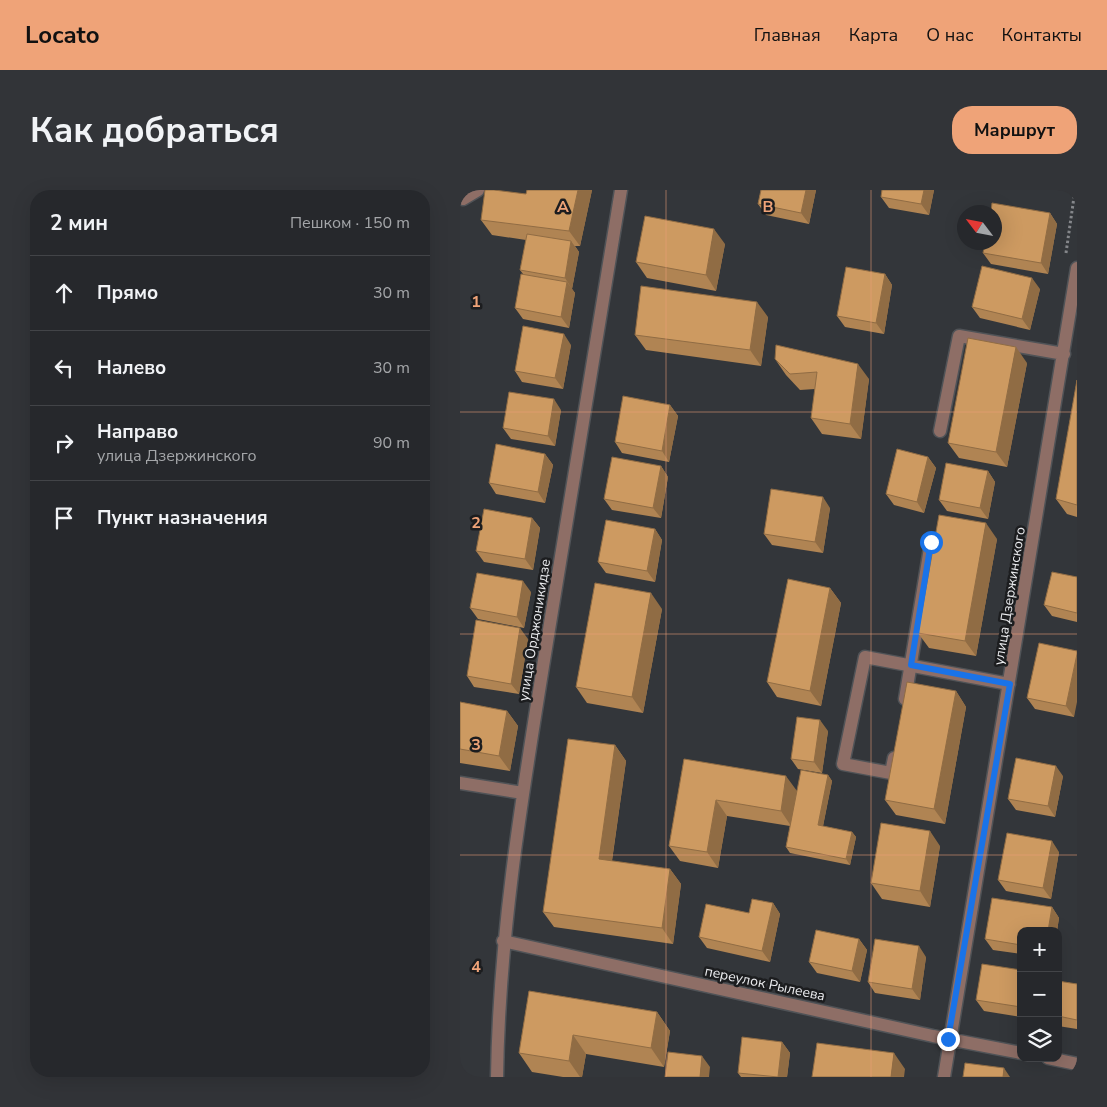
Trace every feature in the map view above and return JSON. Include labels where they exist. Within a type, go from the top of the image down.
[{"type":"street","points":[[463,199],[478,190]]},
{"type":"street","name":"улица Орджоникидзе","points":[[497,1077],[498,1014],[503,941],[523,793],[621,190]]},
{"type":"street","name":"улица Дзержинского","points":[[944,1077],[948,1039],[1010,684],[1077,268]]},
{"type":"street","points":[[940,431],[959,336],[1064,354]]},
{"type":"street","points":[[903,710],[931,542]]},
{"type":"street","points":[[896,746],[891,773],[843,764],[865,657],[1010,684]]},
{"type":"street","points":[[460,783],[523,793]]},
{"type":"street","name":"переулок Рылеева","points":[[503,941],[948,1039],[1017,1052]]},
{"type":"street","points":[[1062,1061],[1077,1064]]},
{"type":"building","points":[[485,190],[526,194],[527,190],[578,190],[569,231],[481,220]]},
{"type":"building","points":[[761,190],[806,190],[801,213],[758,204]]},
{"type":"building","points":[[882,190],[924,190],[921,204],[881,197]]},
{"type":"building","points":[[992,203],[1050,213],[1041,263],[983,253],[984,250],[1002,250],[1002,205],[992,205]]},
{"type":"building","points":[[645,216],[714,229],[706,275],[636,262]]},
{"type":"building","points":[[527,234],[571,241],[565,278],[520,270]]},
{"type":"building","points":[[982,266],[1032,278],[1022,319],[972,307]]},
{"type":"building","points":[[846,267],[885,274],[876,323],[837,316]]},
{"type":"building","points":[[521,274],[567,282],[561,317],[515,308]]},
{"type":"building","points":[[641,286],[757,302],[750,350],[635,335]]},
{"type":"building","points":[[523,326],[564,334],[555,378],[515,371]]},
{"type":"building","points":[[968,338],[1016,347],[996,452],[948,443]]},
{"type":"building","points":[[776,345],[858,364],[850,424],[811,418],[817,372],[790,374],[775,359]]},
{"type":"building","points":[[1077,380],[1077,505],[1056,499]]},
{"type":"building","points":[[509,392],[554,399],[548,436],[503,428]]},
{"type":"building","points":[[623,396],[670,405],[662,451],[615,442]]},
{"type":"building","points":[[496,444],[545,454],[538,492],[489,483]]},
{"type":"building","points":[[897,449],[928,457],[917,502],[886,494]]},
{"type":"building","points":[[612,457],[661,466],[653,508],[604,499]]},
{"type":"building","points":[[946,463],[988,471],[980,508],[939,500]]},
{"type":"building","points":[[771,489],[823,497],[815,542],[764,534]]},
{"type":"building","points":[[484,509],[532,518],[525,559],[476,551]]},
{"type":"building","points":[[939,515],[986,523],[965,641],[918,633]]},
{"type":"building","points":[[606,520],[655,529],[647,571],[598,562]]},
{"type":"building","points":[[1052,572],[1077,577],[1077,613],[1044,605]]},
{"type":"building","points":[[477,573],[523,581],[517,617],[470,608]]},
{"type":"building","points":[[788,579],[830,588],[810,691],[767,682]]},
{"type":"building","points":[[595,583],[651,593],[632,697],[576,687]]},
{"type":"building","points":[[476,620],[520,628],[511,684],[467,676]]},
{"type":"building","points":[[1039,643],[1077,651],[1066,706],[1027,698]]},
{"type":"building","points":[[907,682],[956,691],[934,809],[885,800]]},
{"type":"building","points":[[460,702],[507,711],[499,756],[460,749]]},
{"type":"building","points":[[797,717],[820,720],[814,762],[791,759]]},
{"type":"building","points":[[568,739],[615,745],[599,859],[670,869],[662,928],[543,912]]},
{"type":"building","points":[[1016,758],[1056,766],[1048,806],[1008,799]]},
{"type":"building","points":[[684,759],[786,776],[781,811],[716,800],[707,852],[669,846]]},
{"type":"building","points":[[801,770],[828,775],[818,825],[852,832],[846,859],[786,847]]},
{"type":"building","points":[[881,823],[930,831],[920,891],[871,883]]},
{"type":"building","points":[[1007,833],[1052,841],[1043,888],[998,880]]},
{"type":"building","points":[[992,898],[1052,907],[1049,927],[1017,927],[1017,944],[985,939]]},
{"type":"building","points":[[752,899],[773,903],[762,951],[699,937],[706,904],[749,913]]},
{"type":"building","points":[[816,930],[859,939],[852,971],[809,962]]},
{"type":"building","points":[[875,939],[919,946],[912,989],[868,982]]},
{"type":"building","points":[[982,964],[1017,969],[1017,1006],[976,1000]]},
{"type":"building","points":[[1062,982],[1077,984],[1077,1020],[1062,1017]]},
{"type":"building","points":[[529,991],[657,1012],[651,1048],[573,1035],[569,1061],[519,1053]]},
{"type":"building","points":[[742,1037],[782,1042],[778,1077],[738,1073]]},
{"type":"building","points":[[817,1043],[894,1053],[891,1077],[812,1077]]},
{"type":"building","points":[[668,1052],[702,1056],[700,1077],[665,1077]]},
{"type":"building","points":[[965,1063],[1004,1068],[1003,1077],[963,1077]]},
{"type":"route","points":[[931,542],[911,665],[1010,684],[948,1039]]}]
